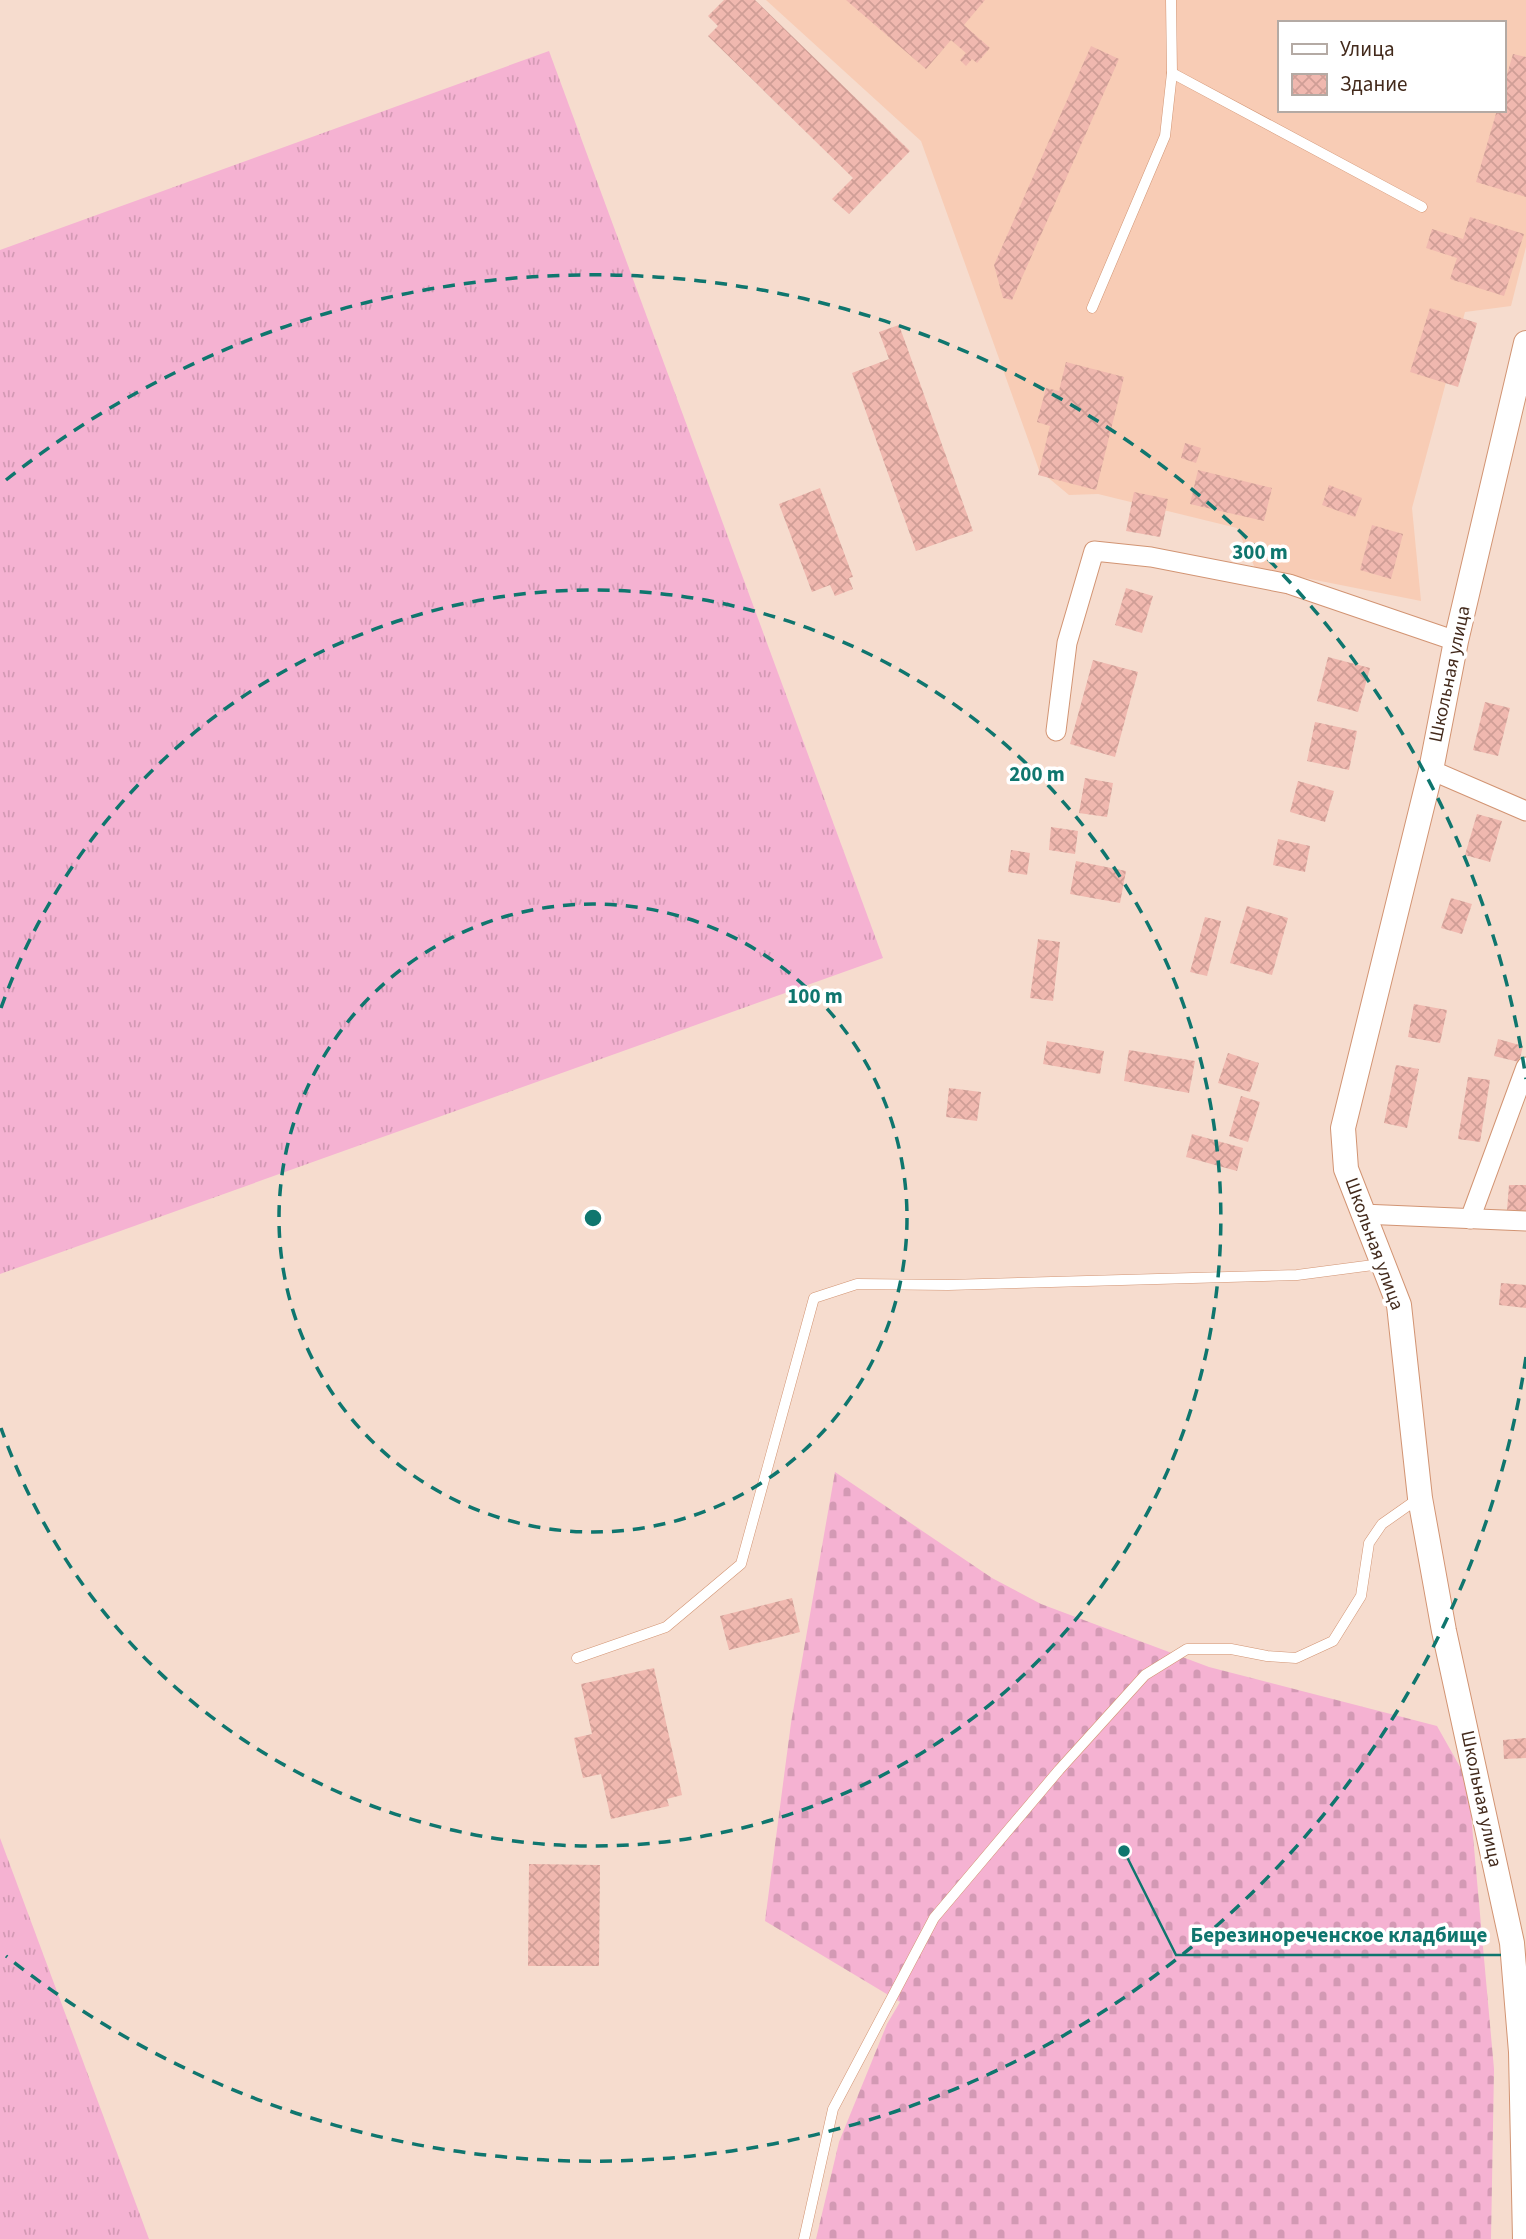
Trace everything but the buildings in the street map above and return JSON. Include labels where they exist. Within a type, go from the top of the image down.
[{"type":"street","name":"Школьная улица","points":[[1525,2239],[1521,2052],[1512,1943],[1444,1631],[1420,1498],[1399,1305],[1346,1169],[1343,1128],[1431,770],[1456,641],[1526,343]]},
{"type":"street","points":[[1056,731],[1068,643],[1094,551],[1151,557],[1289,584],[1456,641]]},
{"type":"street","points":[[1431,770],[1526,811]]},
{"type":"street","points":[[1470,1219],[1526,1067]]},
{"type":"street","points":[[1362,1214],[1526,1221]]},
{"type":"lane","points":[[1091,308],[1165,136],[1172,73],[1171,0]]},
{"type":"lane","points":[[1172,73],[1422,207]]},
{"type":"lane","points":[[577,1658],[666,1627],[741,1564],[814,1298],[857,1284],[948,1285],[1297,1275],[1383,1264]]},
{"type":"lane","points":[[804,2239],[833,2109],[934,1918],[1059,1770],[1145,1675],[1187,1649],[1231,1649],[1296,1658],[1333,1641],[1361,1596],[1369,1543],[1382,1524],[1420,1498]]},
{"type":"shaded area","points":[[766,0],[1526,0],[1526,247],[1511,306],[1465,312],[1412,508],[1421,601],[1255,568],[1237,528],[1098,494],[1069,495],[1039,470],[921,141]]},
{"type":"green space","points":[[549,51],[883,958],[0,1274],[0,250]]},
{"type":"green space","points":[[835,1472],[992,1578],[1041,1604],[1209,1667],[1437,1726],[1468,1781],[1494,2069],[1491,2239],[816,2239],[839,2142],[887,2024],[900,2002],[765,1921],[791,1723]]},
{"type":"green space","points":[[0,1838],[149,2239],[0,2239]]},
{"type":"place","name":"Березинореченское кладбище","points":[[1124,1851]]}]
